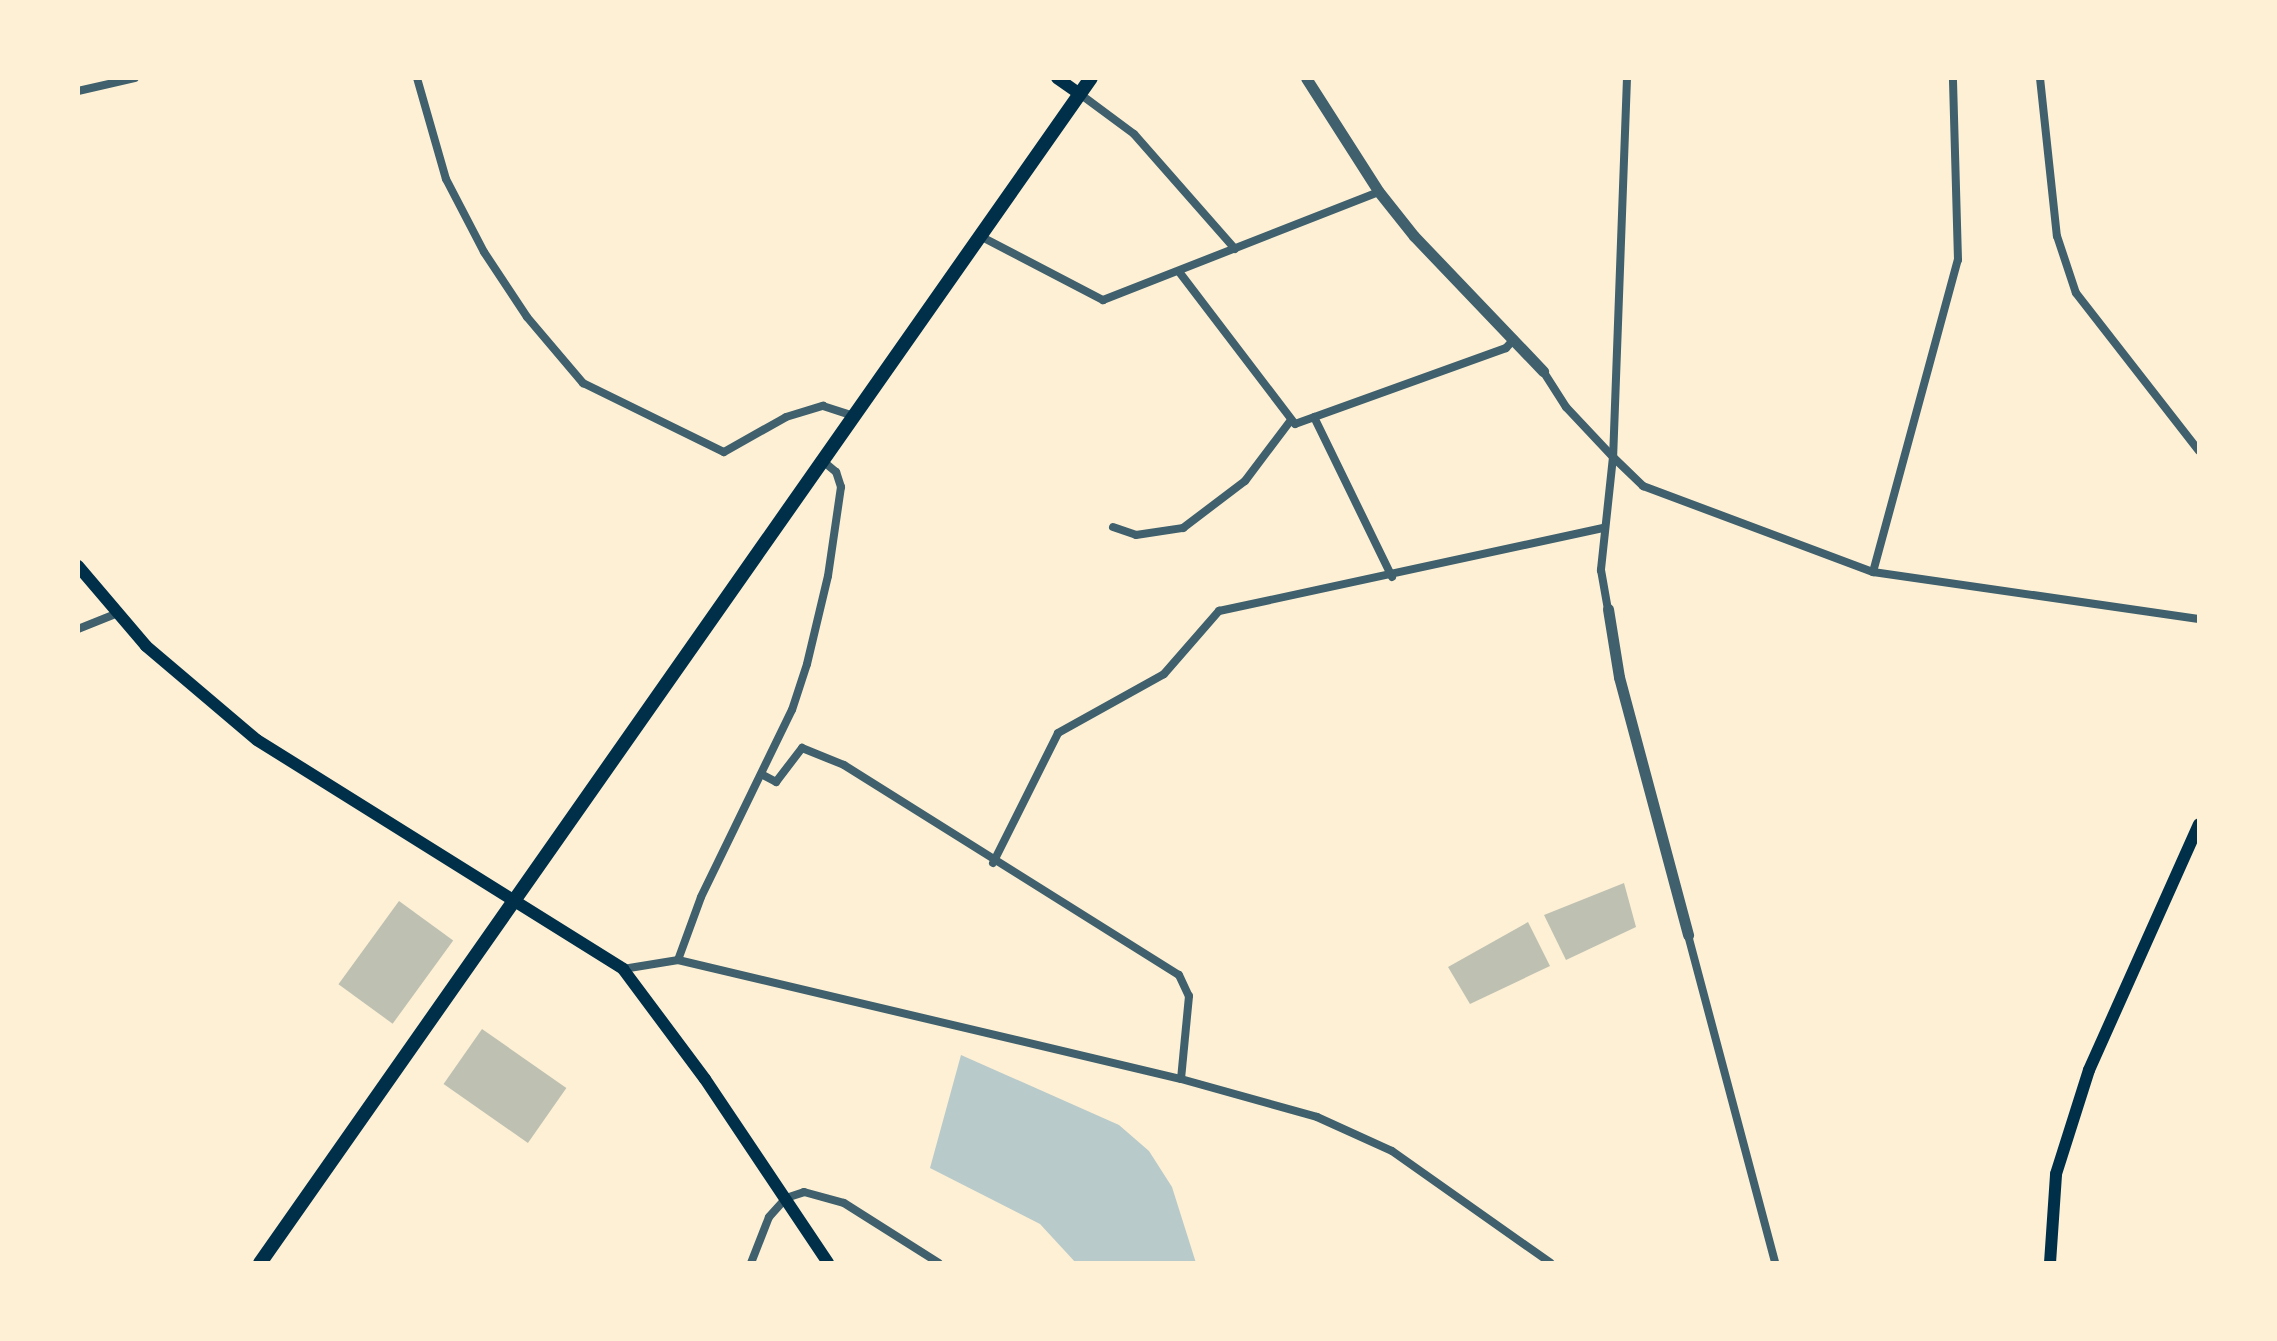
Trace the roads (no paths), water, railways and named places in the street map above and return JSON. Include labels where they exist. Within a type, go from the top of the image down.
[{"type":"main road","points":[[1057,78],[1080,94]]},
{"type":"main road","points":[[260,1263],[1091,78]]},
{"type":"main road","points":[[78,566],[181,679],[257,740],[516,898],[623,969],[786,1198],[828,1263]]},
{"type":"main road","points":[[2050,1263],[2056,1174],[2089,1070],[2199,824]]},
{"type":"street","points":[[78,91],[135,78]]},
{"type":"street","points":[[417,78],[446,179],[484,252],[527,317],[583,383],[724,452],[786,417],[823,406],[853,416]]},
{"type":"street","points":[[1306,78],[1379,192],[1543,371],[1566,407],[1643,486],[1873,572],[2199,619]]},
{"type":"street","points":[[1627,78],[1613,457],[1601,570],[1619,677],[1775,1263]]},
{"type":"street","points":[[1873,572],[1958,260],[1953,78]]},
{"type":"street","points":[[2040,78],[2057,236],[2076,293],[2199,451]]},
{"type":"street","points":[[1080,94],[1134,134],[1235,249]]},
{"type":"street","points":[[980,236],[1103,300],[1180,273],[1379,192]]},
{"type":"street","points":[[1180,273],[1295,424],[1506,348],[1514,339]]},
{"type":"street","points":[[1314,417],[1392,577]]},
{"type":"street","points":[[1113,527],[1136,535],[1183,528],[1245,481],[1291,420]]},
{"type":"street","points":[[678,960],[701,897],[792,710],[828,576],[841,487],[836,472],[823,461]]},
{"type":"street","points":[[993,863],[1058,733],[1164,674],[1219,611],[1244,602],[1392,577],[1604,528]]},
{"type":"street","points":[[78,629],[118,613]]},
{"type":"street","points":[[763,775],[776,782],[802,748],[844,765],[993,863],[1179,975],[1189,996],[1181,1079]]},
{"type":"street","points":[[623,969],[678,960],[1181,1079],[1317,1117],[1392,1151],[1551,1263]]},
{"type":"street","points":[[751,1263],[769,1217],[786,1198],[804,1192],[844,1203],[939,1263]]}]
